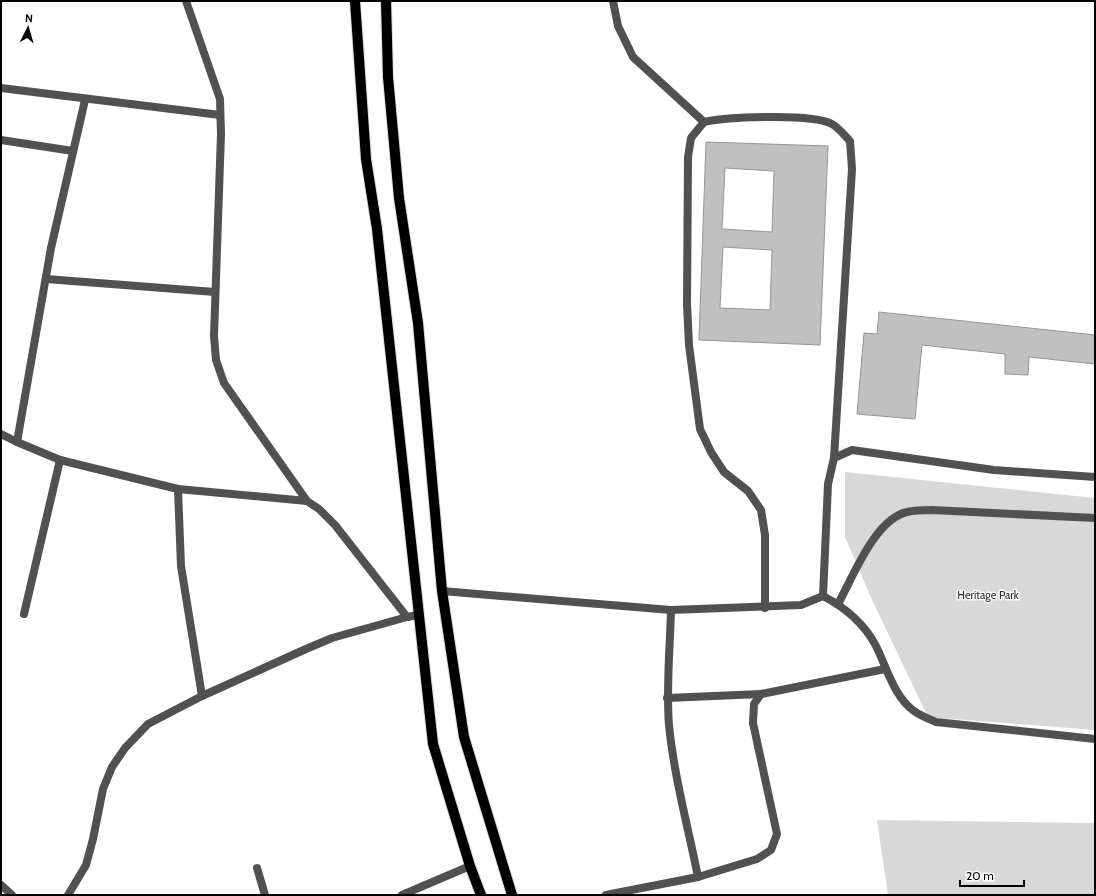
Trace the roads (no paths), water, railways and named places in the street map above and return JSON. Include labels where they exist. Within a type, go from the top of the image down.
[{"type":"main road","points":[[355,1],[366,158],[378,229],[418,615],[433,744],[470,866],[481,895]]},
{"type":"main road","points":[[386,1],[388,77],[399,198],[418,323],[442,591],[464,737],[512,895]]},
{"type":"street","points":[[186,1],[220,99],[214,336],[216,360],[224,383],[307,501],[319,509],[335,525],[407,617]]},
{"type":"street","points":[[614,1],[618,26],[633,57],[704,122]]},
{"type":"street","points":[[1,88],[85,100],[220,115]]},
{"type":"street","points":[[17,442],[46,279],[85,100]]},
{"type":"street","points":[[765,608],[765,535],[762,510],[748,491],[724,472],[711,452],[700,429],[694,391],[687,304],[688,157],[691,138],[704,122],[722,118],[808,118],[832,124],[850,141],[852,169],[834,458],[828,484],[823,596]]},
{"type":"street","points":[[1,140],[73,151]]},
{"type":"street","points":[[46,279],[215,292]]},
{"type":"street","points":[[1,434],[60,460],[178,489],[307,501]]},
{"type":"street","points":[[834,458],[852,450],[994,470],[1095,476]]},
{"type":"street","points":[[24,614],[60,460]]},
{"type":"street","points":[[178,489],[182,566],[202,696]]},
{"type":"street","points":[[838,604],[874,537],[888,522],[906,512],[932,510],[1095,518]]},
{"type":"street","points":[[442,591],[671,610],[765,608],[801,605],[823,596]]},
{"type":"street","points":[[823,596],[838,604],[861,623],[876,646],[885,669],[898,692],[913,711],[936,722],[1095,739]]},
{"type":"street","points":[[671,610],[667,698],[673,758],[698,877]]},
{"type":"street","points":[[68,895],[86,864],[93,839],[103,790],[112,767],[125,748],[148,724],[202,696],[332,638],[418,615]]},
{"type":"street","points":[[667,698],[761,694],[885,669]]},
{"type":"street","points":[[606,895],[698,877],[757,859],[771,850],[777,834],[753,722],[754,704],[761,694]]},
{"type":"street","points":[[402,895],[470,866]]},
{"type":"street","points":[[257,868],[265,895]]},
{"type":"street","points":[[1,885],[12,895]]},
{"type":"park label","name":"Heritage Park","points":[[988,595]]}]
